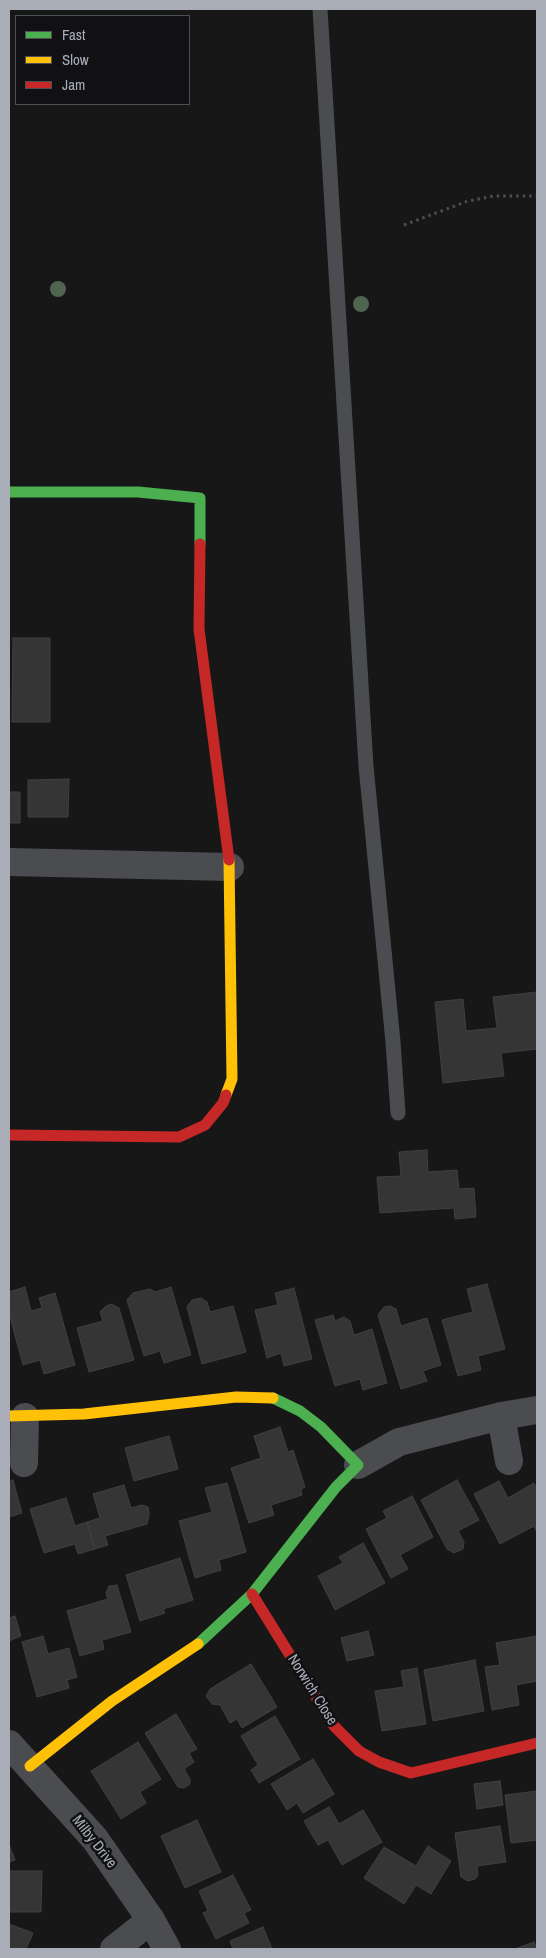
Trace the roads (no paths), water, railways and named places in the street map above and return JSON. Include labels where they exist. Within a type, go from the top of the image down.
[{"type":"street","points":[[9,492],[138,492],[200,498],[199,629],[230,866],[232,1078],[223,1103],[204,1125],[179,1137],[9,1135]]},
{"type":"street","points":[[9,862],[230,866]]},
{"type":"street","points":[[24,1463],[17,1417],[84,1414],[236,1397],[274,1398],[300,1411],[321,1427],[358,1465]]},
{"type":"street","points":[[30,1766],[112,1701],[193,1648],[252,1594],[336,1487],[358,1465],[399,1442],[501,1416],[537,1410]]},
{"type":"street","points":[[501,1416],[509,1461]]},
{"type":"street","name":"Norwich Close","points":[[252,1594],[334,1726],[359,1751],[379,1762],[411,1773],[537,1743]]},
{"type":"street","name":"Milby Drive","points":[[9,1744],[95,1839],[151,1920],[167,1949]]},
{"type":"street","points":[[114,1949],[151,1920]]},
{"type":"lane","points":[[320,9],[366,766],[393,1042],[398,1113]]}]
